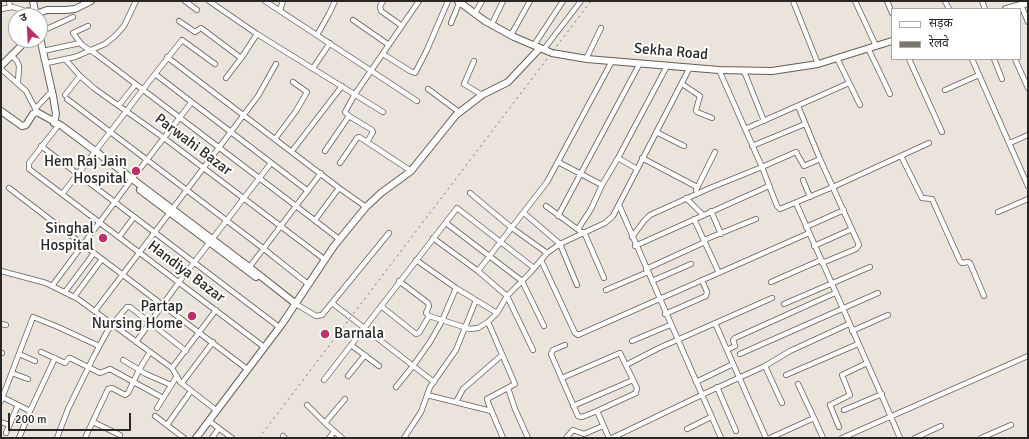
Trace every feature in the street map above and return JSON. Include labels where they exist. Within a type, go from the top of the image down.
[{"type":"street","points":[[9,1],[10,7]]},
{"type":"street","points":[[48,10],[75,9],[91,1]]},
{"type":"street","points":[[47,63],[66,60],[105,44],[124,26],[136,1]]},
{"type":"street","points":[[185,1],[197,10]]},
{"type":"street","points":[[209,1],[257,34],[383,112]]},
{"type":"street","points":[[265,1],[417,101]]},
{"type":"street","points":[[280,10],[283,1]]},
{"type":"street","points":[[317,35],[330,14],[335,1]]},
{"type":"street","points":[[383,1],[380,6],[381,11],[402,26]]},
{"type":"street","points":[[367,142],[373,132],[372,130],[349,116],[345,113],[345,110],[419,1]]},
{"type":"street","points":[[383,54],[415,73],[426,52],[448,1]]},
{"type":"street","points":[[451,24],[459,1]]},
{"type":"street","name":"Sekha Road","points":[[459,1],[475,14],[492,24],[540,48],[552,53],[586,59],[719,70],[781,71],[818,64],[891,41]]},
{"type":"street","points":[[475,14],[482,1]]},
{"type":"street","points":[[492,24],[503,1]]},
{"type":"street","points":[[512,35],[530,1]]},
{"type":"street","points":[[540,48],[563,1]]},
{"type":"street","points":[[196,438],[295,305],[324,259],[366,207],[381,193],[411,171],[447,123],[459,112],[482,95],[508,82],[582,1]]},
{"type":"street","points":[[793,1],[818,64]]},
{"type":"street","points":[[855,1],[876,46]]},
{"type":"street","points":[[886,1],[891,11]]},
{"type":"street","points":[[1009,8],[1026,3],[1028,22]]},
{"type":"street","points":[[1,8],[14,8]]},
{"type":"street","points":[[48,28],[73,17]]},
{"type":"street","points":[[353,20],[389,45]]},
{"type":"street","points":[[179,21],[195,32],[201,28],[241,58]]},
{"type":"street","points":[[88,26],[73,33],[80,43],[339,239]]},
{"type":"street","points":[[586,59],[601,28]]},
{"type":"street","points":[[226,78],[257,34]]},
{"type":"street","points":[[63,193],[167,57],[182,40],[215,64]]},
{"type":"street","points":[[43,51],[80,43]]},
{"type":"street","points":[[313,68],[330,43]]},
{"type":"street","points":[[18,48],[1,68],[26,91],[36,110],[171,210],[295,305],[313,315],[322,315],[389,233]]},
{"type":"street","points":[[42,48],[52,90],[56,114],[56,125],[41,146],[279,327]]},
{"type":"street","points":[[868,48],[890,94]]},
{"type":"street","points":[[11,55],[17,61],[19,66],[18,83]]},
{"type":"street","points":[[167,57],[366,207]]},
{"type":"street","points":[[837,58],[860,105]]},
{"type":"street","name":"Parwahi Bazar","points":[[66,60],[80,76],[95,88],[164,138],[324,259]]},
{"type":"street","points":[[909,60],[942,132]]},
{"type":"street","points":[[972,60],[1028,186]]},
{"type":"street","points":[[994,60],[1002,79]]},
{"type":"street","points":[[1015,60],[1028,88]]},
{"type":"street","points":[[474,61],[464,84],[482,95]]},
{"type":"street","points":[[478,271],[547,182],[612,61]]},
{"type":"street","points":[[558,216],[640,63]]},
{"type":"street","points":[[95,311],[138,252],[258,96],[276,64]]},
{"type":"street","points":[[578,229],[591,209],[602,185],[667,66]]},
{"type":"street","points":[[399,282],[428,303],[429,306],[426,313],[429,316],[466,328],[476,329],[488,322],[497,313],[507,296],[547,253],[560,244],[608,221],[613,216],[690,67]]},
{"type":"street","points":[[719,70],[779,209],[796,204],[929,143]]},
{"type":"street","points":[[744,71],[764,121]]},
{"type":"street","points":[[155,74],[191,103],[308,190]]},
{"type":"street","points":[[945,90],[979,75]]},
{"type":"street","points":[[80,76],[66,97],[308,284]]},
{"type":"street","points":[[275,139],[296,111],[307,92],[293,82]]},
{"type":"street","points":[[745,129],[849,83]]},
{"type":"street","points":[[119,105],[135,84]]},
{"type":"street","points":[[682,84],[700,96],[696,110],[697,112],[712,118]]},
{"type":"street","points":[[292,151],[342,86]]},
{"type":"street","points":[[428,89],[459,112]]},
{"type":"street","points":[[1,110],[23,126],[52,90]]},
{"type":"street","points":[[52,286],[131,180],[191,103]]},
{"type":"street","points":[[771,282],[858,247],[859,245],[798,106]]},
{"type":"street","points":[[325,151],[349,116]]},
{"type":"street","points":[[752,146],[805,124]]},
{"type":"street","points":[[656,132],[684,146]]},
{"type":"street","points":[[1010,143],[1028,134]]},
{"type":"street","points":[[340,163],[359,137],[411,171]]},
{"type":"street","name":"Handiya Bazar","points":[[41,146],[29,163],[30,169],[264,347]]},
{"type":"street","points":[[693,195],[715,152]]},
{"type":"street","points":[[632,237],[648,217],[686,198],[796,152],[804,166],[820,159]]},
{"type":"street","points":[[901,156],[922,197],[932,198],[960,261],[962,263],[970,263],[984,296]]},
{"type":"street","points":[[618,158],[637,169]]},
{"type":"street","points":[[642,158],[697,187]]},
{"type":"street","points":[[558,162],[602,185]]},
{"type":"street","points":[[136,342],[179,282],[271,163]]},
{"type":"street","points":[[248,268],[321,173]]},
{"type":"street","points":[[803,180],[810,197]]},
{"type":"street","points":[[636,246],[769,186]]},
{"type":"street","points":[[10,188],[82,245],[247,369]]},
{"type":"street","points":[[315,220],[339,188]]},
{"type":"street","points":[[470,193],[512,228],[547,253]]},
{"type":"street","points":[[686,198],[703,215]]},
{"type":"street","points":[[998,212],[1028,199]]},
{"type":"street","points":[[796,204],[830,283],[882,394],[892,417],[898,438]]},
{"type":"street","points":[[618,205],[721,438]]},
{"type":"street","points":[[546,206],[558,216],[584,232],[604,278]]},
{"type":"street","points":[[324,380],[458,208],[534,268]]},
{"type":"street","points":[[806,226],[844,210]]},
{"type":"street","points":[[711,211],[720,234]]},
{"type":"street","points":[[524,213],[560,244],[577,285]]},
{"type":"street","points":[[119,238],[134,217]]},
{"type":"street","points":[[694,219],[719,273]]},
{"type":"street","points":[[606,290],[705,241],[756,219]]},
{"type":"street","points":[[446,223],[522,281],[544,326]]},
{"type":"street","points":[[814,246],[852,229]]},
{"type":"street","points":[[541,260],[575,333],[578,335],[809,233]]},
{"type":"street","points":[[434,238],[478,271],[507,296],[533,350]]},
{"type":"street","points":[[65,292],[94,254]]},
{"type":"street","points":[[74,297],[102,259]]},
{"type":"street","points":[[416,260],[456,288],[497,313]]},
{"type":"street","points":[[652,281],[690,264]]},
{"type":"street","points":[[784,304],[870,267]]},
{"type":"street","points":[[1,272],[52,286],[74,297],[172,368],[182,384],[216,410]]},
{"type":"street","points":[[665,314],[707,295],[702,280]]},
{"type":"street","points":[[396,387],[430,342],[442,321],[456,288]]},
{"type":"street","points":[[727,350],[735,346],[733,340],[735,338],[835,293]]},
{"type":"street","points":[[740,354],[842,308],[878,294]]},
{"type":"street","points":[[626,365],[677,340],[772,298]]},
{"type":"street","points":[[404,438],[421,412],[427,394],[434,382],[452,356],[466,328],[476,300]]},
{"type":"street","points":[[332,303],[434,382]]},
{"type":"street","points":[[57,438],[68,409],[99,346],[112,324],[128,306],[186,351]]},
{"type":"street","points":[[381,306],[416,334],[419,333],[429,316]]},
{"type":"street","points":[[172,368],[216,310]]},
{"type":"street","points":[[852,331],[888,315]]},
{"type":"street","points":[[30,411],[2,399],[32,318],[34,317],[82,337],[99,346]]},
{"type":"street","points":[[488,322],[515,384],[487,398],[503,438]]},
{"type":"street","points":[[715,323],[738,378],[766,438]]},
{"type":"street","points":[[612,438],[717,387],[765,366],[790,351],[849,324]]},
{"type":"street","points":[[632,341],[670,325]]},
{"type":"street","points":[[182,384],[213,342]]},
{"type":"street","points":[[786,374],[858,344]]},
{"type":"street","points":[[351,345],[379,366]]},
{"type":"street","points":[[562,378],[620,353],[637,389],[636,394],[597,412],[580,417],[573,406],[551,352],[565,345]]},
{"type":"street","points":[[42,352],[65,363],[69,358],[88,368],[102,373],[110,369],[133,383],[163,398]]},
{"type":"street","points":[[85,438],[108,389],[112,388],[126,395],[150,352]]},
{"type":"street","points":[[19,354],[35,361]]},
{"type":"street","points":[[348,376],[365,355]]},
{"type":"street","points":[[456,402],[462,389],[502,355]]},
{"type":"street","points":[[842,438],[1028,356]]},
{"type":"street","points":[[19,438],[55,358]]},
{"type":"street","points":[[123,360],[171,386]]},
{"type":"street","points":[[839,427],[830,405],[850,395],[842,375],[867,363]]},
{"type":"street","points":[[696,382],[733,364]]},
{"type":"street","points":[[765,366],[782,402]]},
{"type":"street","points":[[12,373],[28,378]]},
{"type":"street","points":[[157,408],[177,376]]},
{"type":"street","points":[[573,406],[633,380]]},
{"type":"street","points":[[798,384],[824,438]]},
{"type":"street","points":[[717,387],[736,431]]},
{"type":"street","points":[[508,388],[515,406],[515,410],[528,438]]},
{"type":"street","points":[[167,425],[191,391]]},
{"type":"street","points":[[427,394],[491,411]]},
{"type":"street","points":[[844,410],[882,394]]},
{"type":"street","points":[[325,423],[345,398]]},
{"type":"street","points":[[6,433],[18,405]]},
{"type":"street","points":[[307,405],[342,438]]},
{"type":"street","points":[[597,412],[609,438]]},
{"type":"street","points":[[155,416],[184,438]]},
{"type":"street","points":[[687,429],[711,417]]},
{"type":"street","points":[[770,438],[814,418]]},
{"type":"street","points":[[209,421],[232,438]]},
{"type":"street","points":[[1,422],[9,425]]},
{"type":"street","points":[[92,422],[120,434]]},
{"type":"street","points":[[981,438],[1011,425]]},
{"type":"street","points":[[566,438],[573,430],[584,434],[603,426]]},
{"type":"street","points":[[915,438],[941,426]]},
{"type":"street","points":[[212,438],[219,428]]},
{"type":"street","points":[[329,438],[334,432]]},
{"type":"railway","points":[[259,438],[591,1]]},
{"type":"place","name":"Hem Raj Jain Hospital","points":[[136,171]]},
{"type":"place","name":"Singhal Hospital","points":[[103,238]]},
{"type":"place","name":"Partap Nursing Home","points":[[192,316]]},
{"type":"place","name":"Barnala","points":[[325,334]]}]
